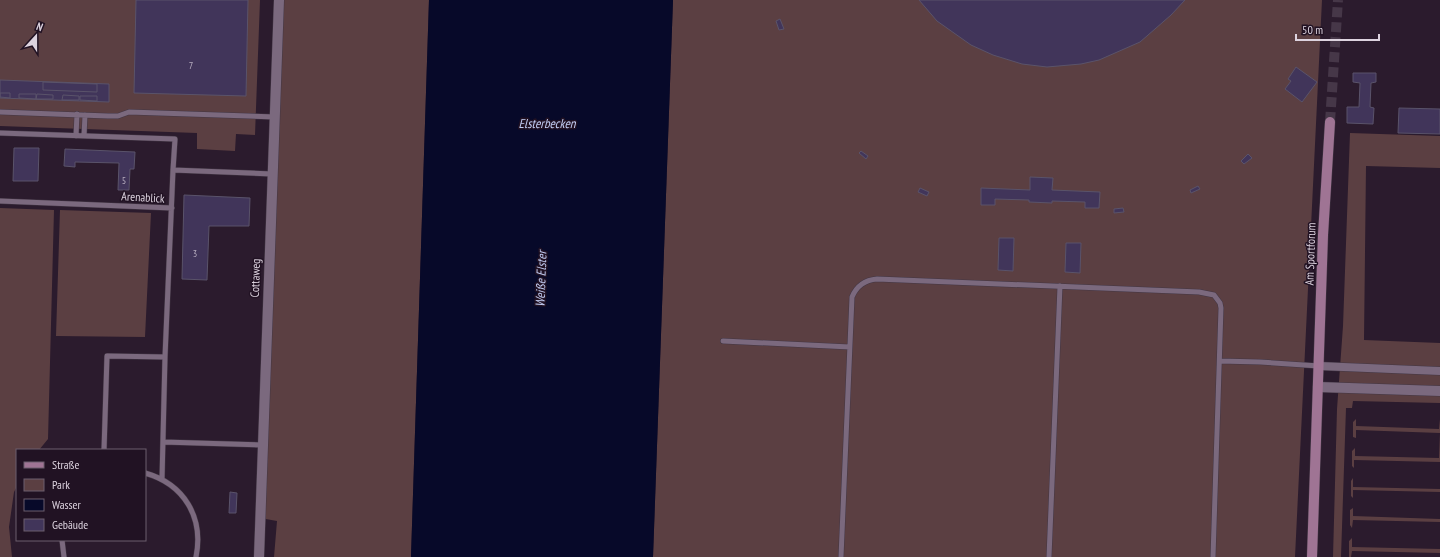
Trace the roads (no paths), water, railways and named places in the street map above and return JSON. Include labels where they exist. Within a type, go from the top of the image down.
[{"type":"main road","name":"Am Sportforum","points":[[1312,557],[1323,235],[1330,122]]},
{"type":"street","name":"Cottaweg","points":[[259,557],[279,0]]},
{"type":"street","points":[[1319,366],[1440,371]]},
{"type":"street","points":[[1318,387],[1440,391]]},
{"type":"lane","points":[[0,112],[118,116],[129,112],[275,117]]},
{"type":"lane","points":[[76,136],[77,114]]},
{"type":"lane","points":[[0,133],[84,136],[85,115]]},
{"type":"lane","name":"Arenablick","points":[[0,201],[172,208],[175,139],[84,136]]},
{"type":"lane","points":[[173,170],[272,174]]},
{"type":"lane","points":[[162,479],[165,357],[172,208]]},
{"type":"lane","points":[[841,557],[852,297],[860,285],[871,280],[1198,292],[1214,295],[1220,303],[1221,308],[1213,557]]},
{"type":"lane","points":[[1049,557],[1060,286]]},
{"type":"lane","points":[[723,341],[850,347]]},
{"type":"lane","points":[[104,449],[107,356],[165,357]]},
{"type":"lane","points":[[1220,361],[1319,366]]},
{"type":"lane","points":[[163,442],[262,445]]},
{"type":"lane","points":[[146,473],[162,479],[179,492],[186,500],[194,515],[197,527],[198,541],[196,557]]},
{"type":"lane","points":[[62,541],[64,557]]},
{"type":"water","name":"Elsterbecken","points":[[429,0],[673,0],[653,557],[411,557]]},
{"type":"tunnel","points":[[1330,122],[1338,0]]},
{"type":"water label","name":"Weiße Elster","points":[[541,279]]}]
